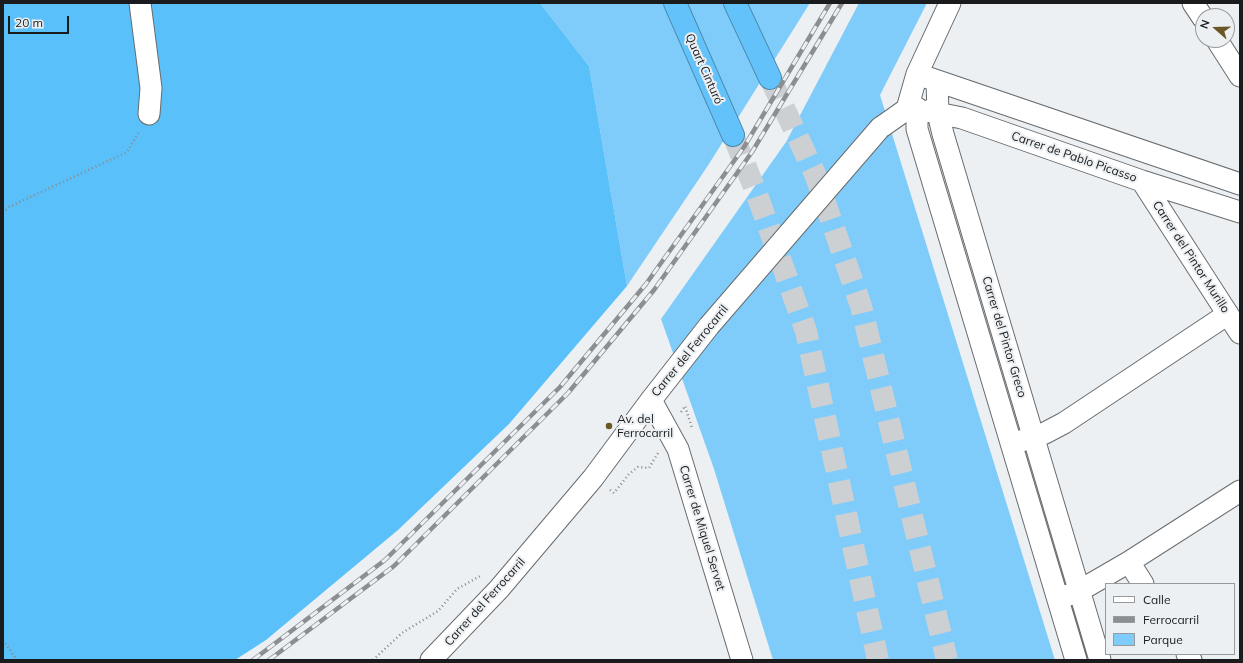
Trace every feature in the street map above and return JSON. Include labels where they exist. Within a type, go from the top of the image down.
[{"type":"highway","name":"Quart Cinturó","points":[[675,3],[733,135]]},
{"type":"highway","points":[[735,3],[770,78]]},
{"type":"street","points":[[140,3],[151,88],[149,114]]},
{"type":"street","points":[[912,108],[921,67],[950,3]]},
{"type":"street","points":[[1222,48],[1240,76]]},
{"type":"street","points":[[921,67],[937,80],[1240,184]]},
{"type":"street","name":"Carrer del Pintor Greco","points":[[937,80],[938,114],[1100,660]]},
{"type":"street","name":"Carrer del Pintor Greco","points":[[912,108],[917,130],[1076,660]]},
{"type":"street","name":"Carrer de Pablo Picasso","points":[[912,108],[962,118],[1142,181],[1240,212]]},
{"type":"street","name":"Carrer del Ferrocarril","points":[[431,660],[499,589],[593,478],[650,400],[710,326],[880,128],[912,108]]},
{"type":"street","name":"Carrer del Pintor Murillo","points":[[1142,181],[1240,333]]},
{"type":"street","points":[[1011,444],[1034,437],[1064,423],[1139,375],[1228,314]]},
{"type":"street","name":"Carrer de Miquel Servet","points":[[650,400],[678,449],[742,660]]},
{"type":"street","points":[[1058,600],[1079,591],[1129,562],[1240,491]]},
{"type":"street","points":[[1129,562],[1142,583]]},
{"type":"path","points":[[3,213],[9,207],[126,152],[149,114]]},
{"type":"path","points":[[593,478],[614,493],[629,474],[638,467],[649,468],[685,406],[694,436]]},
{"type":"path","points":[[373,660],[402,633],[438,610],[457,588],[485,573],[475,585]]},
{"type":"path","points":[[3,640],[17,660]]},
{"type":"green space","points":[[540,3],[810,3],[707,167],[627,286],[589,66]]},
{"type":"green space","points":[[859,3],[927,3],[880,95],[1055,660],[773,660],[714,469],[661,319],[786,142]]},
{"type":"shaded area","points":[[3,3],[540,3],[589,66],[627,286],[509,424],[398,530],[266,640],[235,660],[3,660]]},
{"type":"tunnel","points":[[770,78],[815,174],[861,306],[947,660]]},
{"type":"tunnel","points":[[733,135],[756,192],[806,331],[878,660]]},
{"type":"railway","points":[[253,660],[385,560],[560,387],[646,284],[744,147],[830,3]]},
{"type":"railway","points":[[269,660],[394,566],[568,393],[654,290],[752,152],[842,3]]},
{"type":"place","name":"Av. del Ferrocarril","points":[[609,426]]}]
